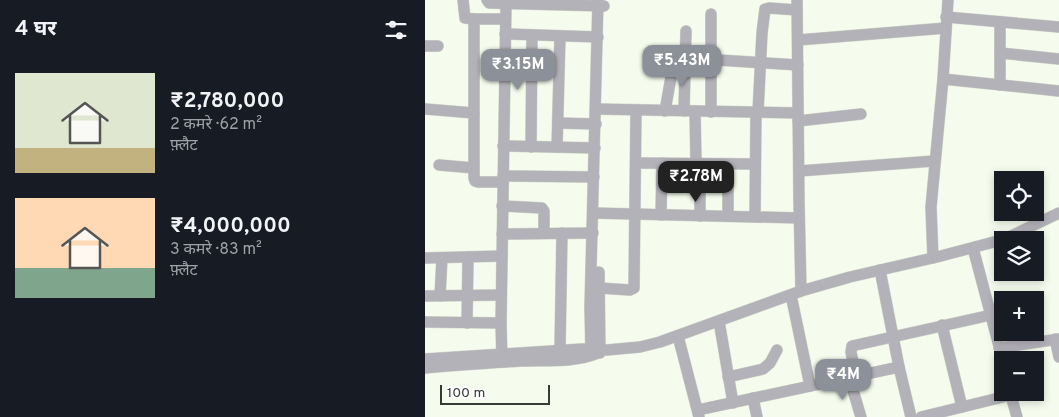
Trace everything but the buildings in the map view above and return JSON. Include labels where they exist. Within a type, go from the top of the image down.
[{"type":"street","points":[[463,0],[465,18],[505,20]]},
{"type":"street","points":[[487,0],[489,3],[506,4],[602,3]]},
{"type":"street","points":[[933,258],[931,207],[948,0]]},
{"type":"street","points":[[597,351],[593,233],[597,213],[594,177],[596,124],[600,110],[598,37],[602,3]]},
{"type":"street","points":[[597,351],[599,288],[597,213],[602,3]]},
{"type":"street","points":[[501,358],[506,4]]},
{"type":"street","points":[[755,217],[757,112],[765,10],[797,5],[799,218],[796,293],[810,386]]},
{"type":"street","points":[[711,14],[711,112]]},
{"type":"street","points":[[474,19],[474,178],[476,182],[503,179],[594,177]]},
{"type":"street","points":[[1000,22],[1000,84]]},
{"type":"street","points":[[798,40],[946,23],[1000,22],[1059,27]]},
{"type":"street","points":[[686,31],[690,111],[698,163],[700,216]]},
{"type":"street","points":[[505,34],[598,37]]},
{"type":"street","points":[[531,147],[532,35]]},
{"type":"street","points":[[557,147],[560,36]]},
{"type":"street","points":[[425,46],[438,46]]},
{"type":"street","points":[[1000,53],[1059,59]]},
{"type":"street","points":[[686,58],[798,65]]},
{"type":"street","points":[[665,111],[674,60]]},
{"type":"street","points":[[943,79],[1059,91]]},
{"type":"street","points":[[425,108],[474,113]]},
{"type":"street","points":[[600,110],[757,112],[798,117],[861,114]]},
{"type":"street","points":[[599,288],[631,290],[634,288],[636,110]]},
{"type":"street","points":[[558,123],[596,124]]},
{"type":"street","points":[[503,146],[595,148]]},
{"type":"street","points":[[799,171],[934,161]]},
{"type":"street","points":[[636,163],[755,164]]},
{"type":"street","points":[[661,215],[662,163]]},
{"type":"street","points":[[728,164],[728,216]]},
{"type":"street","points":[[439,165],[474,168]]},
{"type":"street","points":[[503,206],[543,208],[544,233]]},
{"type":"street","points":[[597,213],[799,218]]},
{"type":"street","points":[[425,368],[560,350],[597,351],[650,345],[796,293],[850,277],[1005,239],[1058,213],[1059,226]]},
{"type":"street","points":[[560,350],[562,233]]},
{"type":"street","points":[[502,234],[593,233]]},
{"type":"street","points":[[973,248],[1000,351]]},
{"type":"street","points":[[425,258],[502,256]]},
{"type":"street","points":[[467,323],[468,257]]},
{"type":"street","points":[[440,296],[442,258]]},
{"type":"street","points":[[879,270],[911,417]]},
{"type":"street","points":[[425,296],[501,295]]},
{"type":"street","points":[[861,417],[853,377],[852,346],[991,315]]},
{"type":"street","points":[[719,321],[733,403]]},
{"type":"street","points":[[425,322],[501,323]]},
{"type":"street","points":[[943,325],[962,407]]},
{"type":"street","points":[[679,336],[699,414],[753,398],[899,367]]},
{"type":"street","points":[[999,348],[1057,339],[1059,357]]},
{"type":"street","points":[[729,378],[763,369],[770,363],[777,350]]},
{"type":"street","points":[[425,359],[574,359],[597,351]]},
{"type":"street","points":[[753,398],[757,417]]},
{"type":"street","points":[[921,417],[946,414],[962,407],[994,399]]},
{"type":"street","points":[[1013,401],[1017,417]]}]
